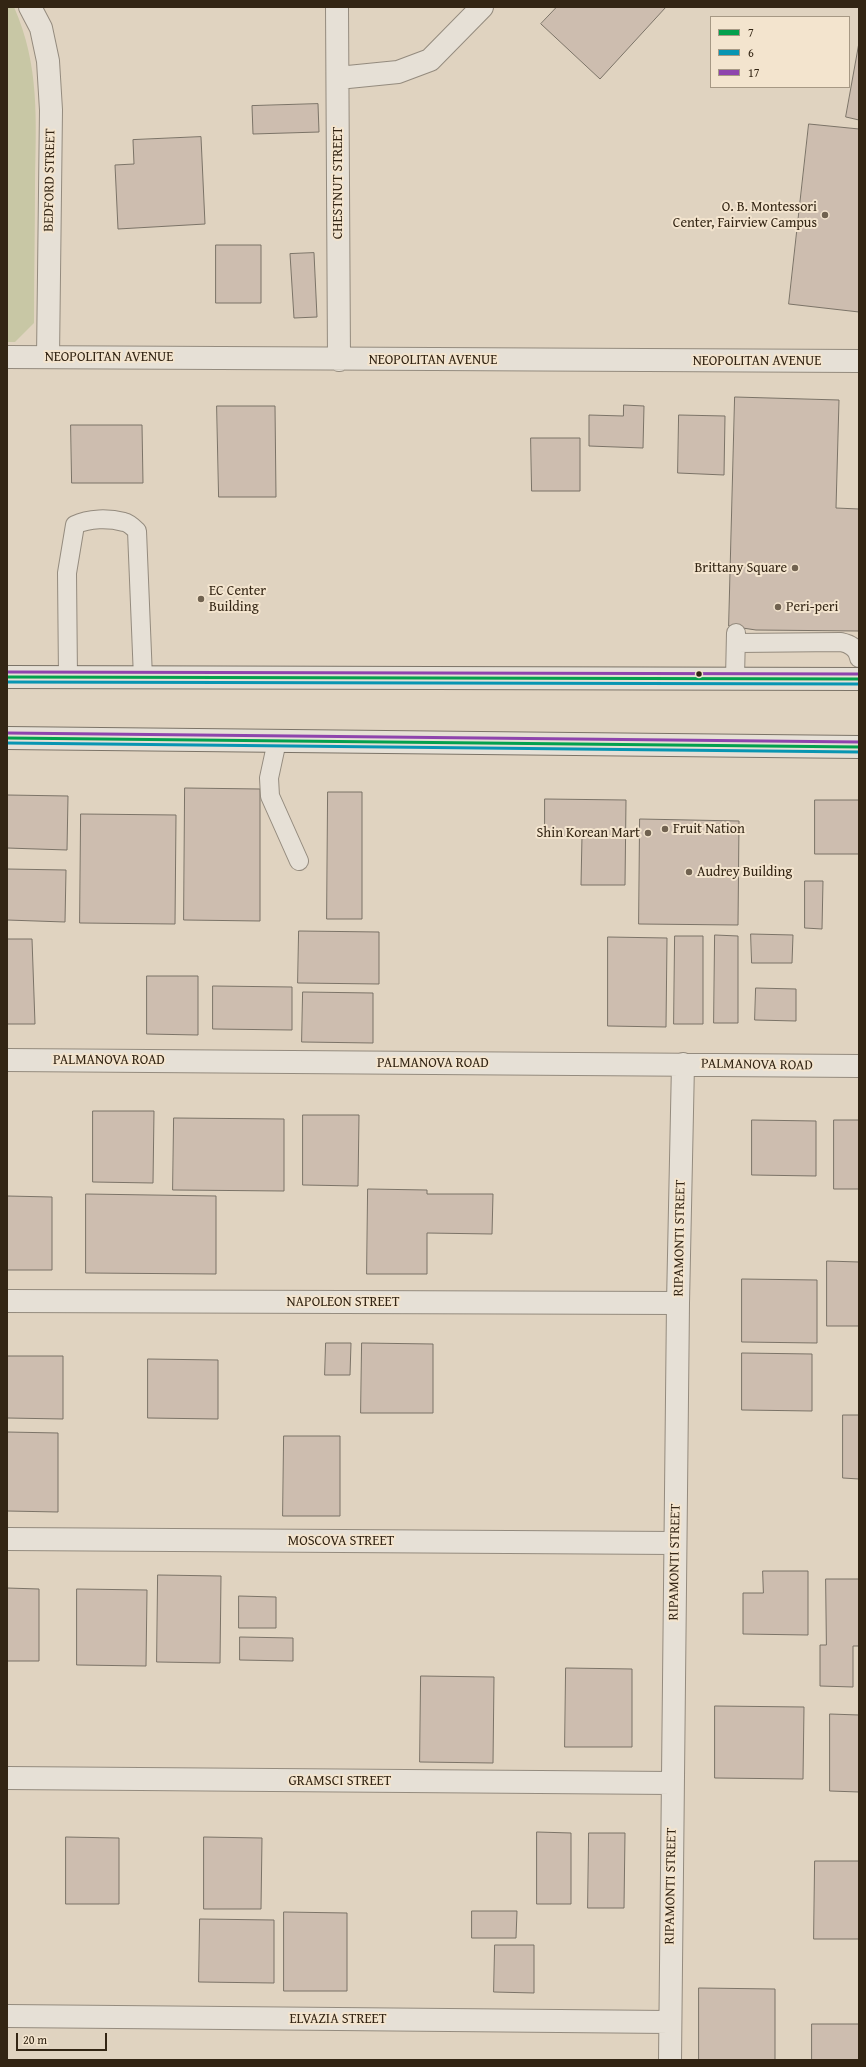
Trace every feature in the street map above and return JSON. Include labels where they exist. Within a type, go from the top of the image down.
[{"type":"street","name":"BEDFORD STREET","points":[[30,7],[41,28],[48,61],[51,110],[48,357]]},
{"type":"street","name":"CHESTNUT STREET","points":[[337,7],[339,360]]},
{"type":"street","points":[[338,78],[398,72],[430,60],[482,7]]},
{"type":"street","name":"NEOPOLITAN AVENUE","points":[[7,357],[339,360],[859,361]]},
{"type":"street","points":[[7,677],[859,679]]},
{"type":"street","points":[[7,738],[859,747]]},
{"type":"street","name":"PALMANOVA ROAD","points":[[7,1060],[859,1066]]},
{"type":"street","name":"RIPAMONTI STREET","points":[[670,2060],[669,2022],[678,1304],[683,1064]]},
{"type":"street","name":"NAPOLEON STREET","points":[[7,1301],[678,1304]]},
{"type":"street","name":"MOSCOVA STREET","points":[[7,1539],[675,1543]]},
{"type":"street","name":"GRAMSCI STREET","points":[[7,1778],[672,1783]]},
{"type":"street","name":"ELVAZIA STREET","points":[[7,2016],[669,2022]]},
{"type":"lane","points":[[68,678],[67,573],[75,525],[84,520],[98,520],[126,522],[138,531],[143,678]]},
{"type":"lane","points":[[735,678],[737,638],[841,642],[850,644],[858,654],[859,658]]},
{"type":"lane","points":[[277,741],[269,778],[270,796],[299,861]]},
{"type":"green space","points":[[7,7],[14,7],[28,51],[35,94],[36,115],[34,323],[15,342],[7,342]]},
{"type":"building","points":[[557,7],[666,7],[600,79],[541,24]]},
{"type":"building","points":[[859,43],[859,120],[846,117]]},
{"type":"building","points":[[318,104],[319,132],[253,134],[252,106]]},
{"type":"building","points":[[809,124],[859,129],[859,312],[789,304]]},
{"type":"building","points":[[201,137],[205,224],[118,229],[115,165],[134,164],[133,140]]},
{"type":"building","points":[[216,245],[261,245],[261,303],[216,303]]},
{"type":"building","points":[[314,253],[317,317],[294,318],[290,254]]},
{"type":"building","name":"Brittany Square","points":[[735,397],[839,400],[836,508],[859,509],[859,631],[756,630],[729,626]]},
{"type":"building","points":[[624,405],[644,406],[643,448],[589,446],[589,415],[623,416]]},
{"type":"building","points":[[217,406],[275,406],[276,497],[219,497]]},
{"type":"building","points":[[679,415],[725,416],[724,475],[678,473]]},
{"type":"building","points":[[71,425],[142,425],[143,483],[72,483]]},
{"type":"building","points":[[531,438],[580,438],[580,491],[532,491]]},
{"type":"building","points":[[185,788],[260,789],[260,921],[184,920]]},
{"type":"building","points":[[328,792],[362,792],[362,919],[327,919]]},
{"type":"building","points":[[7,795],[68,796],[67,850],[7,848]]},
{"type":"building","points":[[545,799],[626,800],[625,885],[581,885],[582,836],[545,835]]},
{"type":"building","points":[[815,800],[859,800],[859,854],[815,854]]},
{"type":"building","points":[[81,814],[176,815],[175,924],[80,923]]},
{"type":"building","name":"Audrey Building","points":[[640,819],[739,821],[738,925],[639,924]]},
{"type":"building","points":[[7,869],[66,870],[65,922],[7,920]]},
{"type":"building","points":[[805,881],[823,881],[822,929],[805,928]]},
{"type":"building","points":[[299,931],[379,932],[379,984],[298,983]]},
{"type":"building","points":[[751,934],[793,935],[792,963],[752,963]]},
{"type":"building","points":[[715,935],[738,936],[738,1023],[714,1023]]},
{"type":"building","points":[[675,936],[703,936],[703,1024],[674,1024]]},
{"type":"building","points":[[608,937],[667,938],[666,1027],[608,1026]]},
{"type":"building","points":[[7,939],[32,939],[35,1024],[7,1024]]},
{"type":"building","points":[[147,976],[198,976],[198,1035],[147,1034]]},
{"type":"building","points":[[213,986],[292,987],[292,1030],[213,1029]]},
{"type":"building","points":[[756,988],[796,989],[796,1021],[755,1020]]},
{"type":"building","points":[[303,992],[373,993],[373,1043],[302,1042]]},
{"type":"building","points":[[93,1111],[154,1111],[153,1183],[93,1182]]},
{"type":"building","points":[[303,1115],[359,1115],[358,1186],[303,1185]]},
{"type":"building","points":[[174,1118],[284,1119],[284,1191],[173,1190]]},
{"type":"building","points":[[752,1120],[816,1121],[816,1176],[752,1175]]},
{"type":"building","points":[[834,1120],[859,1120],[859,1189],[834,1189]]},
{"type":"building","points":[[368,1189],[427,1190],[427,1194],[493,1194],[492,1234],[427,1233],[427,1274],[367,1274]]},
{"type":"building","points":[[86,1194],[216,1196],[216,1274],[86,1273]]},
{"type":"building","points":[[7,1196],[52,1197],[52,1270],[7,1270]]},
{"type":"building","points":[[827,1261],[859,1262],[859,1326],[827,1326]]},
{"type":"building","points":[[742,1279],[817,1280],[817,1343],[742,1342]]},
{"type":"building","points":[[326,1343],[351,1343],[350,1375],[325,1375]]},
{"type":"building","points":[[362,1343],[433,1344],[433,1413],[361,1413]]},
{"type":"building","points":[[742,1353],[812,1354],[812,1411],[742,1410]]},
{"type":"building","points":[[7,1356],[63,1356],[63,1419],[7,1418]]},
{"type":"building","points":[[148,1359],[218,1360],[218,1419],[148,1418]]},
{"type":"building","points":[[843,1415],[859,1415],[859,1479],[843,1478]]},
{"type":"building","points":[[7,1432],[58,1433],[58,1512],[7,1511]]},
{"type":"building","points":[[284,1436],[340,1436],[340,1516],[283,1516]]},
{"type":"building","points":[[763,1571],[808,1571],[808,1635],[743,1634],[743,1593],[763,1593]]},
{"type":"building","points":[[158,1575],[221,1576],[220,1663],[157,1662]]},
{"type":"building","points":[[826,1579],[859,1579],[859,1646],[853,1646],[853,1687],[820,1686],[820,1645],[826,1645]]},
{"type":"building","points":[[7,1588],[39,1589],[39,1661],[7,1661]]},
{"type":"building","points":[[77,1589],[147,1590],[146,1666],[77,1665]]},
{"type":"building","points":[[239,1596],[276,1597],[276,1628],[239,1628]]},
{"type":"building","points":[[240,1637],[293,1638],[293,1661],[240,1660]]},
{"type":"building","points":[[566,1668],[632,1669],[632,1747],[565,1747]]},
{"type":"building","points":[[421,1676],[494,1677],[493,1763],[420,1762]]},
{"type":"building","points":[[715,1706],[804,1707],[803,1779],[715,1778]]},
{"type":"building","points":[[830,1714],[859,1715],[859,1792],[830,1791]]},
{"type":"building","points":[[537,1832],[571,1833],[571,1904],[537,1904]]},
{"type":"building","points":[[589,1833],[625,1833],[624,1908],[588,1908]]},
{"type":"building","points":[[66,1837],[119,1838],[119,1904],[66,1904]]},
{"type":"building","points":[[204,1837],[262,1838],[261,1909],[204,1909]]},
{"type":"building","points":[[815,1861],[859,1861],[859,1939],[814,1939]]},
{"type":"building","points":[[472,1911],[517,1911],[516,1938],[472,1938]]},
{"type":"building","points":[[284,1912],[347,1913],[347,1991],[284,1991]]},
{"type":"building","points":[[200,1919],[274,1920],[274,1983],[199,1982]]},
{"type":"building","points":[[495,1945],[534,1945],[534,1993],[494,1992]]},
{"type":"building","points":[[699,1988],[775,1989],[775,2060],[699,2060]]},
{"type":"building","points":[[812,2024],[859,2024],[859,2060],[812,2060]]},
{"type":"transit line","name":"17","points":[[7,672],[859,674]]},
{"type":"transit line","name":"7","points":[[7,677],[859,679]]},
{"type":"transit line","name":"6","points":[[7,682],[859,684]]},
{"type":"transit line","name":"17","points":[[7,733],[859,742]]},
{"type":"transit line","name":"7","points":[[7,738],[859,747]]},
{"type":"transit line","name":"6","points":[[7,743],[859,752]]},
{"type":"place","name":"O. B. Montessori Center, Fairview Campus","points":[[825,215]]},
{"type":"place","name":"Brittany Square","points":[[795,568]]},
{"type":"place","name":"EC Center Building","points":[[201,599]]},
{"type":"place","name":"Peri-peri","points":[[778,607]]},
{"type":"place","name":"Fruit Nation","points":[[665,829]]},
{"type":"place","name":"Shin Korean Mart","points":[[648,833]]},
{"type":"place","name":"Audrey Building","points":[[689,872]]}]
